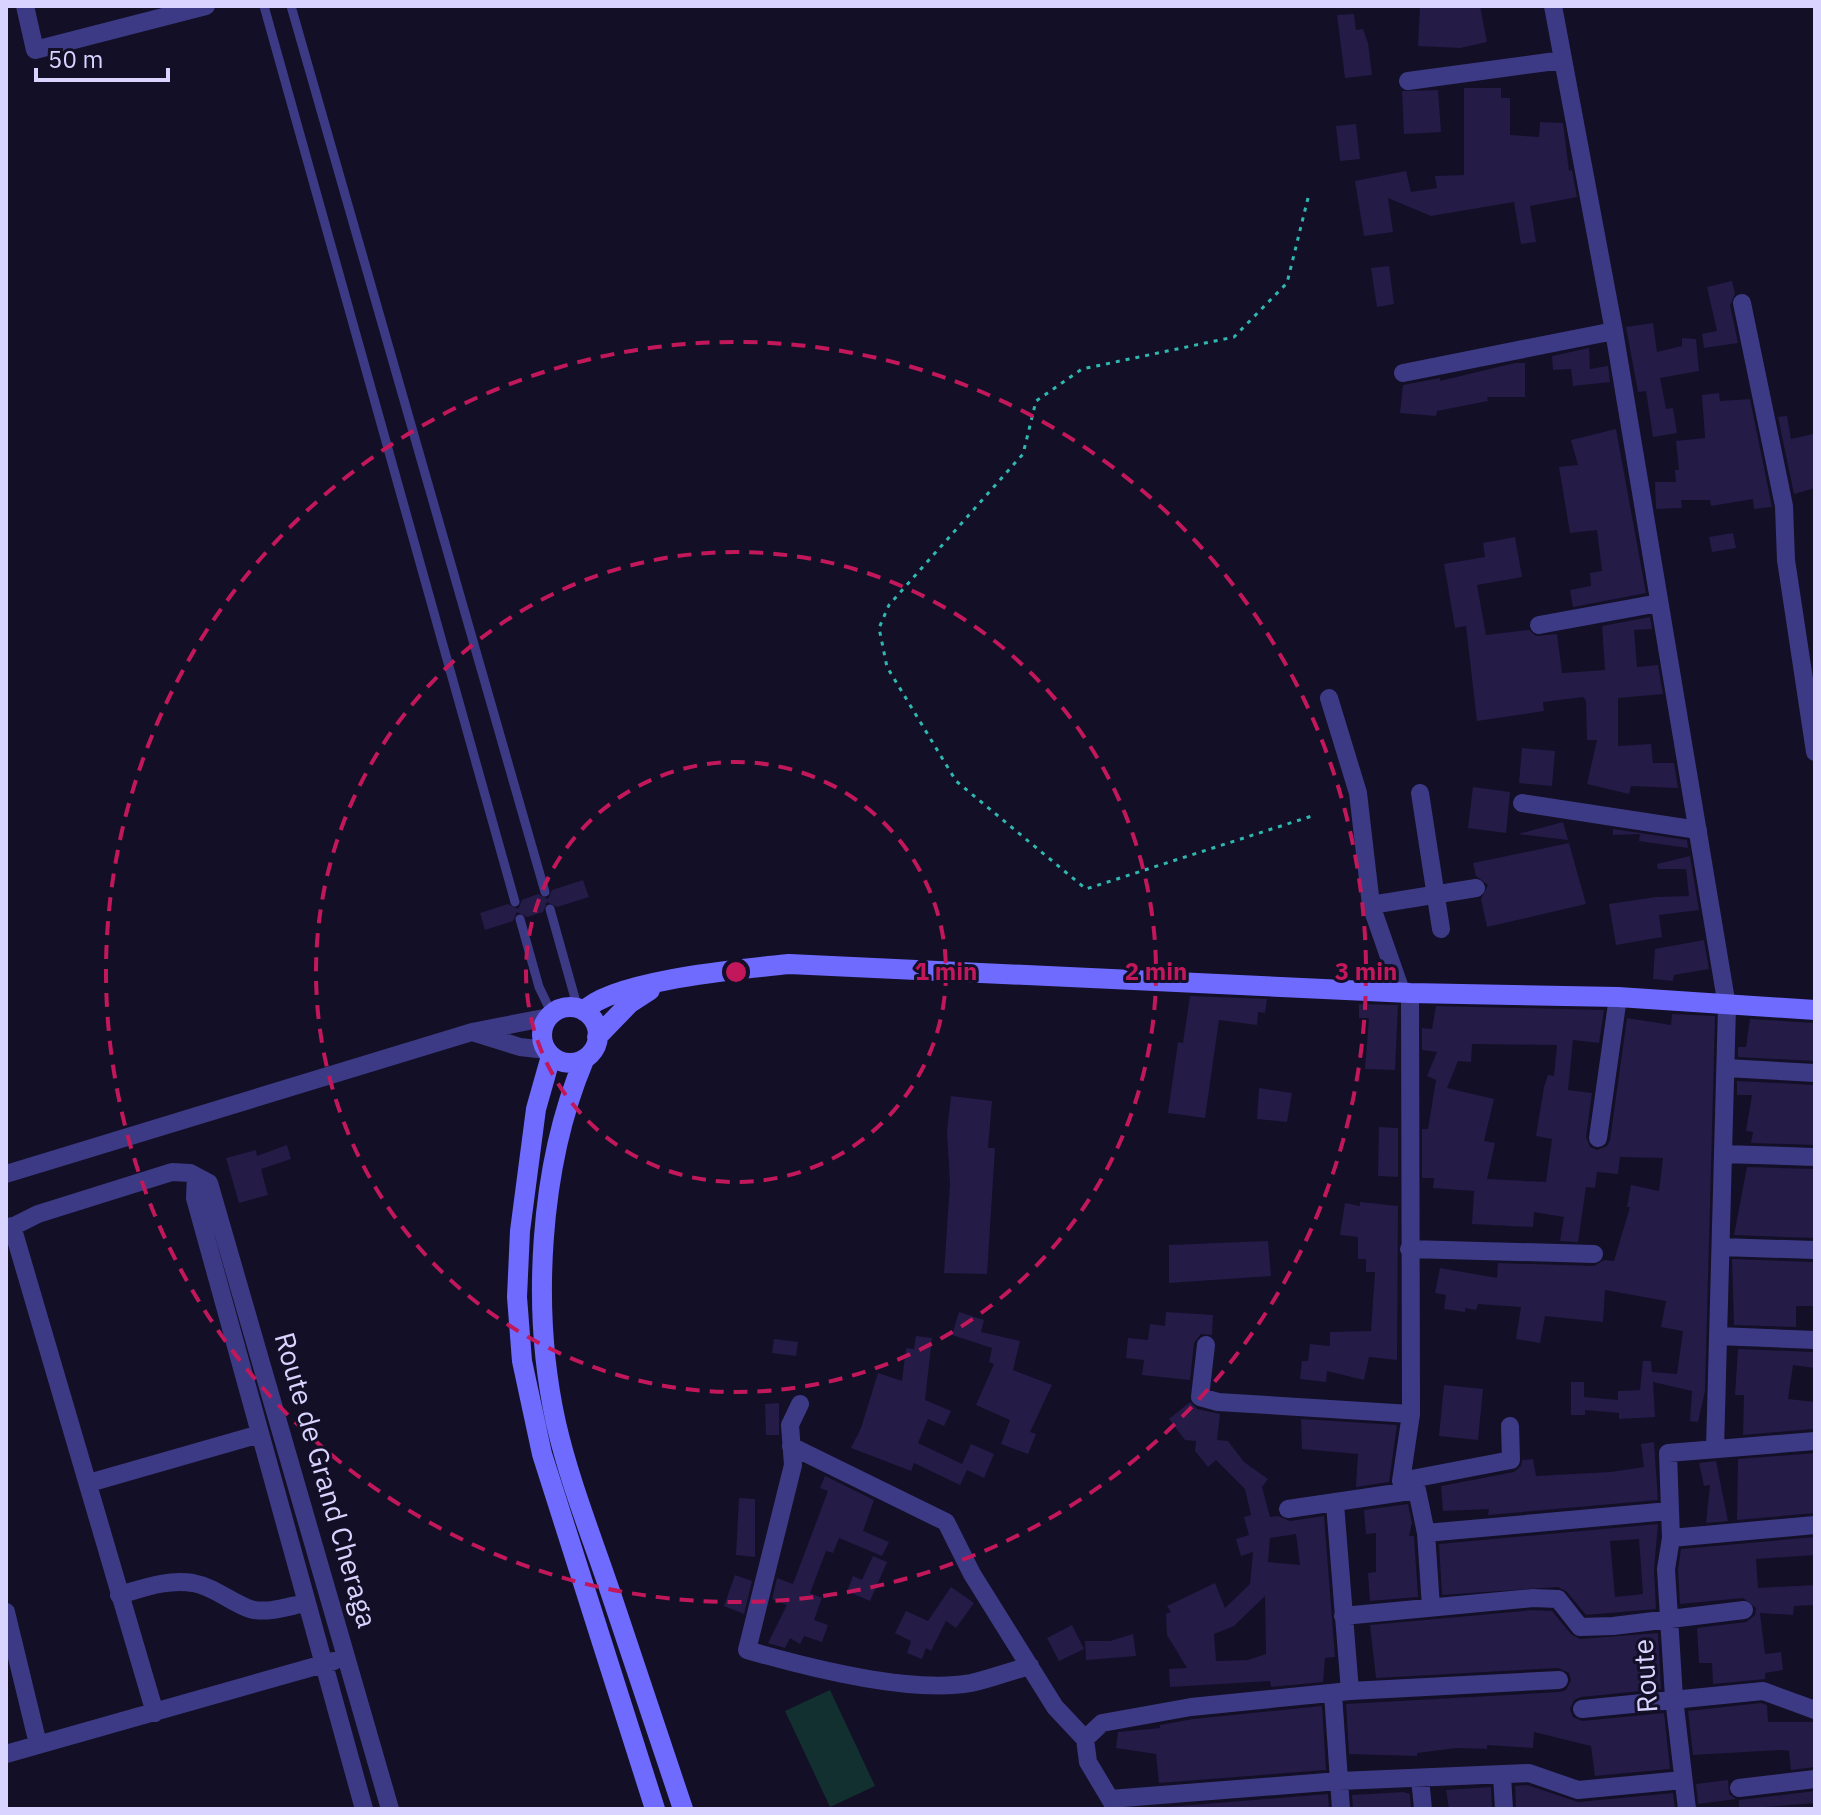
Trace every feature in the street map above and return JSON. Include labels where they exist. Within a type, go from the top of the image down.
[{"type":"street","points":[[25,6],[35,50],[206,6]]},
{"type":"street","points":[[1553,6],[1614,331],[1727,1006],[1715,1449],[1815,1441]]},
{"type":"street","points":[[1408,81],[1563,60]]},
{"type":"street","points":[[1742,303],[1784,506],[1786,560],[1815,752]]},
{"type":"street","points":[[1403,373],[1614,331]]},
{"type":"street","points":[[1539,625],[1659,603]]},
{"type":"street","points":[[1329,698],[1358,793],[1371,905],[1406,992],[1411,1414],[1401,1481],[1511,1460],[1510,1426]]},
{"type":"street","points":[[1420,793],[1441,929]]},
{"type":"street","points":[[1522,803],[1698,830]]},
{"type":"street","points":[[1371,905],[1476,888]]},
{"type":"street","points":[[581,1010],[604,995],[726,970],[789,964],[1406,992],[1618,997],[1815,1010]]},
{"type":"street","points":[[597,1037],[630,1003],[657,985]]},
{"type":"street","points":[[1598,1138],[1618,997]]},
{"type":"street","points":[[7,1169],[472,1032],[551,1015],[568,1008],[581,1010],[593,1020],[596,1046],[584,1060],[562,1125],[545,1232],[543,1327],[550,1390],[563,1451],[683,1809]]},
{"type":"street","points":[[551,1015],[542,1032],[548,1053],[538,1101],[520,1231],[517,1297],[522,1361],[542,1454],[655,1809]]},
{"type":"street","points":[[472,1032],[548,1053],[571,1063],[584,1060]]},
{"type":"street","points":[[1726,1068],[1815,1073]]},
{"type":"street","points":[[1723,1154],[1815,1157]]},
{"type":"street","points":[[155,1713],[89,1483],[9,1228],[172,1172],[196,1176],[195,1198],[364,1809]]},
{"type":"street","name":"Route de Grand Cheraga","points":[[196,1176],[212,1187],[390,1809]]},
{"type":"street","points":[[1721,1247],[1815,1250]]},
{"type":"street","points":[[1409,1249],[1594,1254]]},
{"type":"street","points":[[1718,1336],[1815,1340]]},
{"type":"street","points":[[1206,1345],[1200,1397],[1218,1402],[1411,1414]]},
{"type":"street","points":[[800,1404],[790,1425],[793,1465],[747,1650],[815,1669],[905,1682],[968,1683],[1030,1666]]},
{"type":"street","points":[[89,1483],[260,1434]]},
{"type":"street","points":[[791,1446],[946,1522],[972,1574],[1055,1707],[1085,1739],[1088,1762],[1113,1804],[1339,1781],[1529,1773],[1578,1790],[1683,1780]]},
{"type":"street","name":"Route","points":[[1687,1809],[1674,1698],[1666,1569],[1671,1538],[1668,1453],[1715,1449]]},
{"type":"street","points":[[1288,1509],[1417,1490],[1426,1533],[1431,1607]]},
{"type":"street","points":[[1335,1504],[1343,1616],[1341,1809]]},
{"type":"street","points":[[1426,1533],[1669,1511]]},
{"type":"street","points":[[1671,1538],[1815,1525]]},
{"type":"street","points":[[119,1595],[165,1582],[206,1587],[250,1609],[270,1610],[306,1603]]},
{"type":"street","points":[[1343,1616],[1533,1598],[1558,1599],[1580,1627],[1744,1610]]},
{"type":"street","points":[[6,1612],[38,1744]]},
{"type":"street","points":[[6,1754],[347,1657]]},
{"type":"street","points":[[1085,1739],[1102,1723],[1127,1717],[1341,1693],[1559,1680]]},
{"type":"street","points":[[1582,1709],[1763,1691],[1815,1710]]},
{"type":"street","points":[[1502,1776],[1504,1809]]},
{"type":"street","points":[[1420,1778],[1423,1809]]},
{"type":"street","points":[[1739,1788],[1815,1779]]},
{"type":"lane","points":[[264,6],[515,902]]},
{"type":"lane","points":[[291,6],[545,892]]},
{"type":"lane","points":[[550,909],[581,1010]]},
{"type":"lane","points":[[520,919],[539,987],[551,1015]]},
{"type":"path","points":[[1308,198],[1287,283],[1234,337],[1082,369],[1036,401],[1023,454],[889,605],[879,628],[887,667],[956,781],[1086,889],[1315,815]]},
{"type":"green space","points":[[830,1690],[875,1786],[830,1807],[785,1711]]},
{"type":"building","points":[[1420,6],[1480,6],[1487,42],[1460,48],[1418,46]]},
{"type":"building","points":[[1354,14],[1356,30],[1363,29],[1368,43],[1372,75],[1345,78],[1337,15]]},
{"type":"building","points":[[1464,88],[1501,88],[1501,98],[1510,98],[1510,135],[1539,137],[1540,122],[1563,123],[1569,171],[1572,170],[1577,197],[1530,206],[1536,242],[1521,244],[1514,202],[1431,216],[1388,198],[1393,232],[1364,236],[1355,181],[1406,171],[1411,192],[1437,188],[1435,176],[1464,175]]},
{"type":"building","points":[[1438,90],[1441,132],[1404,134],[1402,91]]},
{"type":"building","points":[[1356,124],[1360,159],[1340,161],[1336,126]]},
{"type":"building","points":[[1389,266],[1394,304],[1377,307],[1371,268]]},
{"type":"building","points":[[1732,281],[1735,294],[1730,305],[1738,343],[1704,348],[1702,334],[1717,331],[1707,287]]},
{"type":"building","points":[[1653,323],[1657,352],[1682,346],[1682,338],[1696,339],[1699,371],[1660,378],[1666,409],[1673,408],[1677,433],[1653,437],[1646,391],[1638,392],[1626,327]]},
{"type":"building","points":[[1589,348],[1590,369],[1608,366],[1610,382],[1573,386],[1571,369],[1553,370],[1552,356]]},
{"type":"building","points":[[1525,363],[1525,397],[1487,397],[1488,401],[1437,411],[1436,416],[1400,413],[1403,385],[1440,378],[1440,381]]},
{"type":"building","points":[[1719,393],[1720,401],[1750,399],[1772,507],[1754,509],[1753,499],[1711,506],[1710,500],[1681,500],[1682,508],[1656,509],[1655,482],[1676,482],[1675,470],[1679,470],[1676,441],[1705,438],[1702,395]]},
{"type":"building","points":[[1787,416],[1791,439],[1813,434],[1815,443],[1815,488],[1794,494],[1778,417]]},
{"type":"building","points":[[1616,429],[1646,593],[1573,607],[1570,590],[1591,586],[1590,573],[1602,571],[1597,530],[1570,533],[1559,467],[1578,465],[1571,440]]},
{"type":"building","points":[[1733,533],[1736,548],[1712,552],[1709,537]]},
{"type":"building","points":[[1515,537],[1522,577],[1477,585],[1486,635],[1529,630],[1536,636],[1557,634],[1562,673],[1605,670],[1602,626],[1650,617],[1652,629],[1634,630],[1637,667],[1658,665],[1663,694],[1618,698],[1618,746],[1651,744],[1653,763],[1674,763],[1678,788],[1631,786],[1629,794],[1587,784],[1597,740],[1587,740],[1586,701],[1583,697],[1543,702],[1544,711],[1477,721],[1466,626],[1455,628],[1444,564],[1485,557],[1483,543]]},
{"type":"building","points":[[1522,748],[1555,751],[1552,786],[1519,783]]},
{"type":"building","points":[[1473,787],[1510,792],[1506,833],[1468,828]]},
{"type":"building","points":[[1563,822],[1568,840],[1518,834]]},
{"type":"building","points":[[1613,829],[1687,840],[1688,848],[1639,841],[1640,834],[1613,835]]},
{"type":"building","points":[[1569,843],[1586,904],[1487,927],[1481,899],[1488,885],[1476,876],[1473,863]]},
{"type":"building","points":[[1690,856],[1699,910],[1659,915],[1662,937],[1616,945],[1609,904],[1689,896],[1686,869],[1658,869],[1657,864]]},
{"type":"building","points":[[583,880],[589,897],[557,907],[547,902],[543,912],[527,917],[517,912],[513,921],[485,930],[480,913],[508,904],[518,909],[522,900],[538,894],[548,899],[552,890]]},
{"type":"building","points":[[1704,940],[1709,969],[1674,975],[1673,981],[1653,979],[1655,949]]},
{"type":"building","points":[[1190,996],[1267,999],[1265,1013],[1258,1012],[1257,1025],[1219,1020],[1205,1118],[1168,1113],[1178,1042],[1183,1043]]},
{"type":"building","points":[[1359,1004],[1398,1005],[1395,1070],[1365,1069],[1369,1018],[1359,1018]]},
{"type":"building","points":[[1436,1006],[1604,1010],[1599,1043],[1573,1040],[1568,1090],[1592,1093],[1586,1137],[1590,1147],[1597,1150],[1607,1146],[1610,1140],[1627,1018],[1671,1025],[1672,1014],[1715,1016],[1705,1391],[1698,1422],[1690,1421],[1692,1391],[1653,1382],[1655,1417],[1619,1419],[1619,1413],[1585,1410],[1585,1415],[1571,1415],[1571,1382],[1584,1382],[1584,1397],[1618,1400],[1618,1391],[1640,1390],[1643,1361],[1651,1361],[1652,1372],[1677,1374],[1683,1331],[1661,1327],[1666,1301],[1605,1290],[1603,1322],[1545,1316],[1540,1343],[1516,1339],[1521,1307],[1478,1304],[1476,1310],[1465,1308],[1465,1312],[1444,1309],[1446,1295],[1435,1293],[1440,1268],[1497,1278],[1498,1263],[1594,1266],[1604,1260],[1614,1261],[1630,1207],[1627,1207],[1631,1185],[1659,1191],[1663,1158],[1620,1157],[1618,1174],[1597,1172],[1595,1188],[1586,1187],[1578,1242],[1560,1241],[1564,1217],[1534,1212],[1533,1227],[1472,1224],[1474,1191],[1433,1188],[1434,1178],[1422,1178],[1422,1129],[1428,1129],[1436,1080],[1427,1076],[1437,1052],[1422,1050],[1422,1028],[1432,1029]],"holes":[[[1472,1044],[1557,1045],[1554,1076],[1548,1075],[1544,1087],[1536,1136],[1552,1139],[1546,1182],[1487,1179],[1495,1143],[1484,1141],[1494,1099],[1447,1088],[1458,1061],[1471,1062]]]},
{"type":"building","points":[[1750,1019],[1815,1023],[1815,1061],[1738,1057],[1738,1047],[1746,1047]]},
{"type":"building","points":[[1737,1081],[1815,1085],[1815,1145],[1751,1143],[1753,1132],[1746,1131],[1752,1095],[1737,1095]]},
{"type":"building","points":[[1259,1088],[1292,1093],[1287,1122],[1257,1119]]},
{"type":"building","points":[[951,1096],[992,1101],[988,1148],[995,1148],[987,1274],[944,1273],[950,1184],[947,1131]]},
{"type":"building","points":[[1379,1127],[1398,1128],[1398,1177],[1378,1176]]},
{"type":"building","points":[[287,1145],[291,1159],[261,1169],[268,1195],[239,1203],[226,1158],[256,1150],[257,1156]]},
{"type":"building","points":[[1747,1167],[1815,1169],[1815,1238],[1734,1235]]},
{"type":"building","points":[[1360,1202],[1398,1206],[1397,1360],[1369,1357],[1364,1380],[1327,1371],[1326,1382],[1300,1379],[1302,1361],[1308,1361],[1310,1344],[1330,1346],[1330,1332],[1371,1331],[1375,1272],[1366,1272],[1366,1259],[1358,1259],[1358,1237],[1340,1235],[1345,1203],[1360,1206]]},
{"type":"building","points":[[1268,1241],[1271,1276],[1169,1283],[1169,1245]]},
{"type":"building","points":[[1732,1259],[1815,1262],[1815,1306],[1796,1306],[1796,1327],[1734,1325]]},
{"type":"building","points":[[959,1312],[984,1320],[981,1332],[1020,1341],[1013,1370],[1052,1385],[1030,1432],[1036,1434],[1028,1454],[1001,1444],[1010,1420],[976,1405],[994,1364],[989,1362],[992,1348],[952,1335]]},
{"type":"building","points":[[1166,1312],[1213,1315],[1212,1335],[1201,1334],[1194,1343],[1190,1380],[1142,1375],[1144,1360],[1126,1358],[1128,1338],[1148,1340],[1150,1324],[1165,1326]]},
{"type":"building","points":[[916,1336],[932,1338],[925,1400],[951,1411],[944,1426],[928,1419],[918,1443],[962,1464],[971,1444],[994,1454],[984,1478],[967,1470],[960,1485],[914,1463],[911,1471],[851,1448],[861,1428],[878,1373],[902,1381],[906,1348],[914,1349]]},
{"type":"building","points":[[774,1339],[798,1342],[796,1356],[772,1353]]},
{"type":"building","points":[[1738,1349],[1815,1352],[1815,1368],[1793,1365],[1788,1399],[1815,1402],[1813,1429],[1743,1435],[1744,1395],[1735,1395]]},
{"type":"building","points":[[1444,1385],[1483,1389],[1478,1440],[1439,1436]]},
{"type":"building","points":[[1190,1402],[1197,1409],[1220,1414],[1217,1440],[1228,1441],[1244,1462],[1268,1479],[1262,1487],[1270,1517],[1278,1516],[1290,1521],[1324,1516],[1335,1657],[1325,1658],[1323,1682],[1271,1687],[1270,1681],[1170,1687],[1169,1669],[1187,1668],[1167,1635],[1166,1614],[1171,1612],[1167,1606],[1215,1583],[1225,1608],[1250,1584],[1253,1552],[1241,1556],[1236,1539],[1249,1535],[1244,1517],[1251,1515],[1245,1489],[1216,1460],[1208,1467],[1195,1451],[1196,1441],[1185,1440],[1169,1419]],"holes":[[[1296,1534],[1300,1565],[1268,1562],[1270,1538]],[[1265,1596],[1266,1654],[1248,1660],[1216,1661],[1214,1634],[1234,1626]]]},
{"type":"building","points":[[779,1403],[779,1435],[766,1435],[765,1404]]},
{"type":"building","points":[[1301,1419],[1397,1425],[1389,1482],[1356,1487],[1358,1454],[1302,1449]]},
{"type":"building","points":[[1654,1442],[1658,1500],[1488,1515],[1489,1509],[1443,1511],[1441,1486],[1514,1472],[1521,1466],[1523,1457],[1523,1460],[1533,1459],[1536,1476],[1611,1472],[1644,1467],[1641,1444]]},
{"type":"building","points":[[1815,1453],[1815,1513],[1737,1520],[1738,1459]]},
{"type":"building","points":[[1716,1461],[1728,1521],[1706,1523],[1710,1485],[1704,1486],[1699,1463]]},
{"type":"building","points":[[825,1476],[874,1500],[863,1531],[889,1542],[882,1556],[839,1538],[833,1553],[826,1551],[810,1593],[822,1598],[814,1620],[828,1625],[822,1642],[804,1636],[800,1644],[790,1638],[785,1648],[768,1643],[787,1605],[772,1599],[777,1578],[793,1584],[828,1491],[820,1488]]},
{"type":"building","points":[[739,1498],[755,1499],[755,1557],[736,1555]]},
{"type":"building","points":[[1408,1504],[1412,1523],[1409,1536],[1414,1536],[1418,1597],[1370,1601],[1368,1573],[1376,1572],[1376,1533],[1366,1534],[1364,1510]]},
{"type":"building","points":[[1658,1524],[1654,1569],[1656,1609],[1586,1615],[1567,1592],[1558,1587],[1442,1595],[1439,1544]],"holes":[[[1639,1539],[1643,1594],[1615,1597],[1610,1541]]]},
{"type":"building","points":[[1815,1537],[1815,1555],[1756,1559],[1758,1588],[1815,1585],[1815,1605],[1794,1606],[1793,1615],[1760,1613],[1765,1654],[1781,1652],[1783,1670],[1765,1673],[1765,1679],[1713,1684],[1712,1663],[1699,1663],[1697,1628],[1746,1622],[1755,1615],[1756,1608],[1743,1598],[1680,1604],[1678,1570],[1681,1549]]},
{"type":"building","points":[[873,1556],[887,1562],[870,1601],[847,1591],[853,1576],[862,1580]]},
{"type":"building","points":[[735,1575],[752,1581],[744,1614],[724,1606]]},
{"type":"building","points":[[951,1587],[974,1603],[956,1628],[946,1621],[931,1651],[926,1648],[922,1659],[907,1653],[911,1641],[895,1633],[906,1611],[928,1621]]},
{"type":"building","points":[[1533,1610],[1552,1611],[1571,1634],[1580,1639],[1658,1633],[1661,1689],[1581,1697],[1574,1700],[1570,1709],[1573,1717],[1582,1721],[1664,1713],[1670,1769],[1595,1776],[1591,1746],[1534,1732],[1533,1748],[1487,1745],[1487,1749],[1457,1748],[1417,1753],[1417,1756],[1349,1754],[1346,1704],[1560,1692],[1566,1690],[1571,1680],[1569,1673],[1558,1668],[1376,1678],[1370,1625]]},
{"type":"building","points":[[1072,1625],[1084,1649],[1059,1661],[1047,1638]]},
{"type":"building","points":[[1133,1634],[1136,1656],[1086,1660],[1085,1641],[1110,1641]]},
{"type":"building","points":[[1761,1703],[1767,1705],[1768,1722],[1813,1722],[1815,1767],[1791,1770],[1789,1751],[1782,1750],[1693,1755],[1688,1711]]},
{"type":"building","points":[[1322,1706],[1326,1770],[1159,1783],[1156,1754],[1116,1748],[1118,1732],[1160,1728],[1160,1725],[1193,1719]]},
{"type":"building","points":[[1728,1780],[1729,1794],[1736,1799],[1698,1804],[1696,1784]]},
{"type":"building","points":[[1527,1785],[1578,1802],[1673,1793],[1675,1809],[1516,1809],[1515,1786]]},
{"type":"building","points":[[1491,1787],[1492,1809],[1449,1809],[1446,1790]]},
{"type":"building","points":[[1815,1791],[1815,1803],[1739,1809],[1739,1800]]},
{"type":"building","points":[[1328,1794],[1329,1809],[1167,1807]]},
{"type":"building","points":[[1410,1794],[1411,1809],[1353,1809],[1352,1795]]}]
